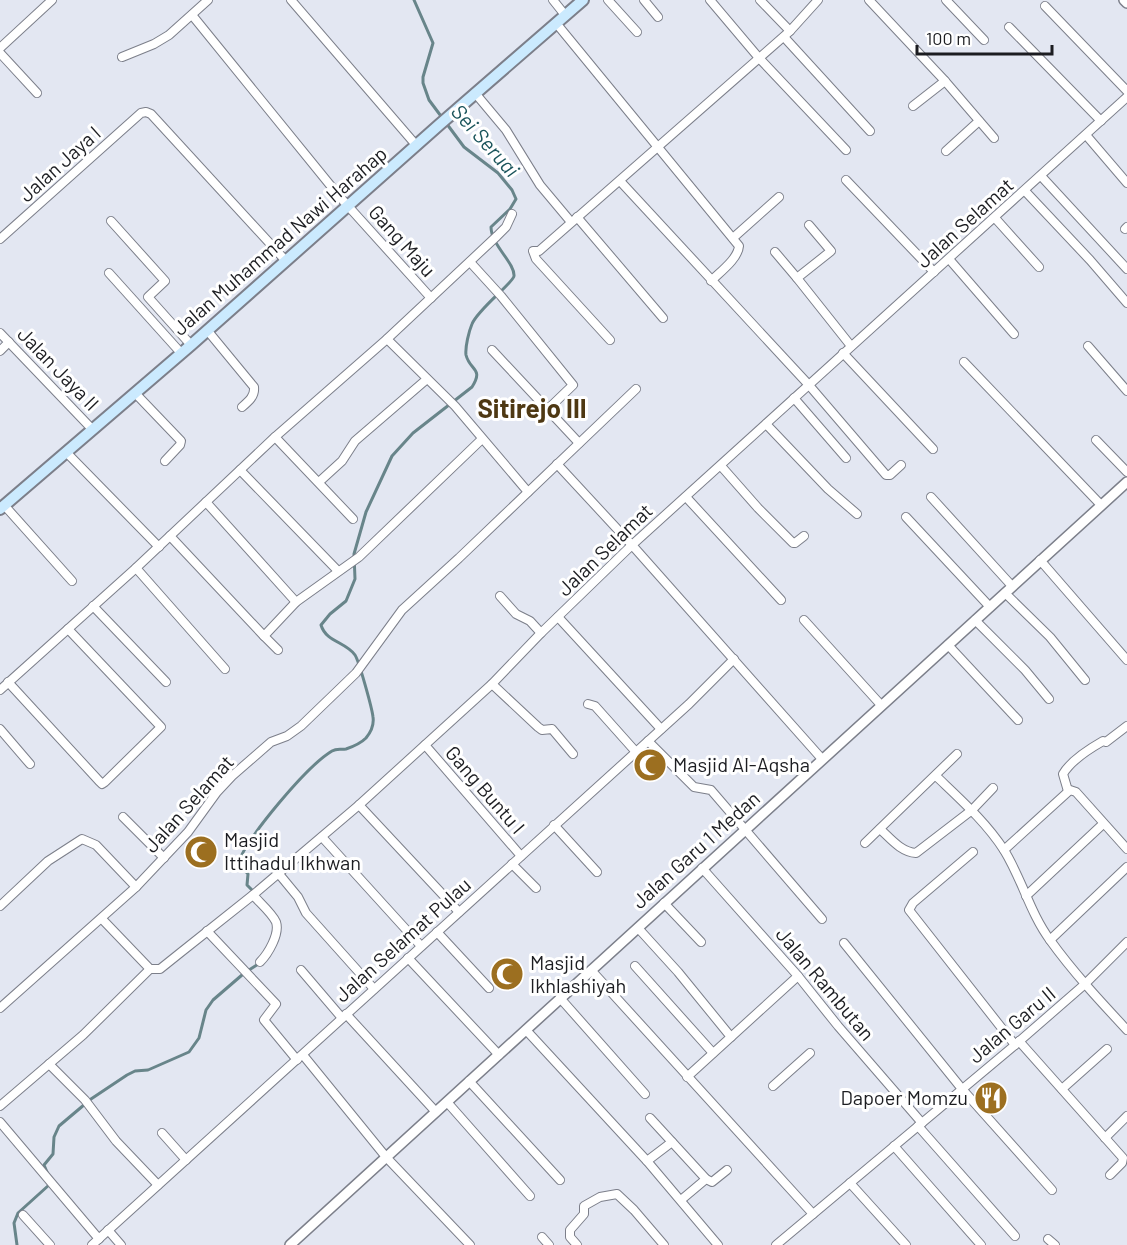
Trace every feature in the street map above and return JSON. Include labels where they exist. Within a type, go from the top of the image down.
[{"type":"main road","name":"Jalan Muhammad Nawi Harahap","points":[[2,507],[191,345],[583,0]]},
{"type":"street","points":[[0,48],[52,0]]},
{"type":"street","points":[[122,57],[169,35],[208,0]]},
{"type":"street","points":[[291,0],[416,145]]},
{"type":"street","points":[[553,0],[565,15]]},
{"type":"street","points":[[608,0],[637,32]]},
{"type":"street","points":[[644,0],[658,17]]},
{"type":"street","points":[[710,0],[759,58],[846,150]]},
{"type":"street","points":[[760,0],[870,131]]},
{"type":"street","points":[[610,340],[533,254],[533,251],[539,251],[658,148],[787,34],[818,0]]},
{"type":"street","points":[[869,0],[945,81],[994,138]]},
{"type":"street","points":[[946,0],[984,40]]},
{"type":"street","points":[[1045,6],[1127,91]]},
{"type":"street","name":"Gang Maju","points":[[192,15],[339,196],[431,298]]},
{"type":"street","points":[[556,23],[740,246],[740,250],[711,281]]},
{"type":"street","points":[[1009,27],[1101,122]]},
{"type":"street","points":[[0,53],[38,93]]},
{"type":"street","points":[[913,105],[945,81]]},
{"type":"street","points":[[475,93],[506,130],[540,185],[574,219],[663,318]]},
{"type":"street","name":"Jalan Selamat","points":[[0,1107],[83,1035],[150,969],[160,969],[279,874],[359,805],[492,684],[632,545],[808,384],[1025,192],[1127,97]]},
{"type":"street","name":"Jalan Jaya I","points":[[0,239],[141,113],[146,112],[152,114],[286,261]]},
{"type":"street","points":[[946,151],[979,121]]},
{"type":"street","points":[[1086,135],[1127,183]]},
{"type":"street","points":[[1041,176],[1127,269]]},
{"type":"street","points":[[846,180],[934,272]]},
{"type":"street","points":[[620,181],[808,384],[886,475],[890,475],[902,465]]},
{"type":"street","points":[[1025,192],[1090,260],[1127,303]]},
{"type":"street","points":[[733,238],[779,197]]},
{"type":"street","points":[[0,690],[498,236],[506,227],[512,214]]},
{"type":"street","points":[[995,218],[1039,267]]},
{"type":"street","points":[[111,221],[165,281],[148,297],[191,345]]},
{"type":"street","points":[[797,278],[831,251],[808,225]]},
{"type":"street","points":[[775,252],[851,346]]},
{"type":"street","points":[[949,259],[1014,334]]},
{"type":"street","points":[[470,262],[573,386],[548,410]]},
{"type":"street","points":[[109,273],[181,353]]},
{"type":"street","points":[[207,330],[254,387],[255,392],[252,398],[242,407]]},
{"type":"street","name":"Jalan Jaya II","points":[[0,333],[92,429]]},
{"type":"street","points":[[387,339],[452,404],[528,492]]},
{"type":"street","points":[[0,351],[9,342]]},
{"type":"street","points":[[1088,346],[1127,391]]},
{"type":"street","points":[[492,350],[579,443]]},
{"type":"street","points":[[843,353],[933,449]]},
{"type":"street","points":[[964,362],[1101,505]]},
{"type":"street","points":[[319,482],[342,461],[355,441],[427,379]]},
{"type":"street","name":"Jalan Selamat","points":[[0,1008],[136,887],[188,832],[217,792],[232,776],[271,742],[301,726],[359,669],[402,610],[636,389]]},
{"type":"street","points":[[135,393],[181,441],[165,461]]},
{"type":"street","points":[[794,398],[846,458]]},
{"type":"street","points":[[766,424],[828,489],[857,514]]},
{"type":"street","points":[[275,437],[353,519]]},
{"type":"street","points":[[264,636],[296,602],[359,557],[482,439]]},
{"type":"street","points":[[1096,440],[1127,472]]},
{"type":"street","points":[[66,452],[159,547]]},
{"type":"street","points":[[557,464],[822,759]]},
{"type":"street","points":[[721,466],[793,543],[804,536]]},
{"type":"street","points":[[240,470],[338,570]]},
{"type":"street","name":"Jalan Garu 1 Medan","points":[[290,1245],[1126,484]]},
{"type":"street","points":[[686,496],[781,600]]},
{"type":"street","points":[[931,497],[1085,680]]},
{"type":"street","points":[[206,502],[296,602]]},
{"type":"street","points":[[2,507],[72,581]]},
{"type":"street","points":[[906,517],[990,607]]},
{"type":"street","points":[[170,536],[278,650]]},
{"type":"street","points":[[1040,560],[1127,660]]},
{"type":"street","points":[[136,568],[225,669]]},
{"type":"street","points":[[500,597],[516,614],[530,621],[542,633]]},
{"type":"street","points":[[93,606],[166,682]]},
{"type":"street","points":[[558,617],[661,729]]},
{"type":"street","points":[[804,620],[881,705]]},
{"type":"street","points":[[975,620],[1025,670],[1049,699]]},
{"type":"street","points":[[8,682],[100,782],[105,782],[161,727],[68,629]]},
{"type":"street","points":[[948,645],[1018,720]]},
{"type":"street","name":"Jalan Selamat Pulau","points":[[95,1242],[636,752],[734,659]]},
{"type":"street","points":[[492,684],[538,728],[552,729],[573,754]]},
{"type":"street","points":[[588,704],[594,705],[636,752]]},
{"type":"street","points":[[1068,791],[1063,774],[1066,769],[1090,749],[1103,741],[1106,742],[1127,726]]},
{"type":"street","points":[[0,729],[30,764]]},
{"type":"street","points":[[648,741],[694,787],[711,790],[822,919]]},
{"type":"street","name":"Gang Buntu I","points":[[425,745],[521,856]]},
{"type":"street","points":[[866,843],[957,754]]},
{"type":"street","points":[[936,776],[972,810],[1004,850],[1036,919],[1050,940],[1085,984],[1127,1030]]},
{"type":"street","points":[[880,829],[900,848],[908,852],[916,852],[972,810],[993,788]]},
{"type":"street","points":[[1004,850],[1068,791],[1073,790],[1127,849]]},
{"type":"street","points":[[359,805],[459,912]]},
{"type":"street","points":[[123,818],[164,858]]},
{"type":"street","points":[[1026,896],[1103,824]]},
{"type":"street","points":[[554,825],[597,872]]},
{"type":"street","points":[[322,837],[421,946]]},
{"type":"street","points":[[0,906],[48,861],[82,839],[96,845],[136,887]]},
{"type":"street","points":[[973,852],[913,903],[909,910],[1017,1043],[1062,1089],[1124,1160],[1110,1175]]},
{"type":"street","points":[[512,864],[536,888]]},
{"type":"street","points":[[1050,940],[1127,867]]},
{"type":"street","name":"Jalan Rambutan","points":[[702,868],[798,975],[838,1026],[1015,1236]]},
{"type":"street","points":[[279,874],[298,897],[306,913],[374,989]]},
{"type":"street","points":[[253,895],[276,921],[268,952],[260,962]]},
{"type":"street","points":[[664,903],[701,942]]},
{"type":"street","points":[[102,919],[150,969]]},
{"type":"street","points":[[638,928],[731,1036]]},
{"type":"street","points":[[207,931],[276,1004],[264,1020],[300,1057],[386,1157],[470,1245]]},
{"type":"street","points":[[437,932],[489,988]]},
{"type":"street","name":"Jalan Garu II","points":[[776,1245],[1017,1043],[1085,984],[1127,942]]},
{"type":"street","points":[[844,943],[962,1089],[1052,1190]]},
{"type":"street","points":[[408,958],[499,1054]]},
{"type":"street","points":[[635,966],[713,1053]]},
{"type":"street","points":[[301,970],[436,1112]]},
{"type":"street","points":[[591,970],[813,1214]]},
{"type":"street","points":[[687,1077],[798,975]]},
{"type":"street","points":[[560,998],[645,1094]]},
{"type":"street","points":[[526,1030],[648,1161],[718,1245]]},
{"type":"street","points":[[1062,1089],[1107,1049]]},
{"type":"street","points":[[773,1086],[810,1053]]},
{"type":"street","points":[[49,1064],[86,1101],[116,1141],[158,1185]]},
{"type":"street","points":[[469,1081],[560,1179]]},
{"type":"street","points":[[447,1102],[530,1196]]},
{"type":"street","points":[[1105,1138],[1127,1116]]},
{"type":"street","points":[[650,1118],[706,1179],[715,1181],[727,1170]]},
{"type":"street","points":[[0,1122],[95,1242]]},
{"type":"street","points":[[162,1133],[186,1160]]},
{"type":"street","points":[[648,1161],[672,1142]]},
{"type":"street","points":[[894,1146],[981,1245]]},
{"type":"street","points":[[681,1200],[706,1179]]},
{"type":"street","points":[[850,1183],[906,1245]]},
{"type":"street","points":[[577,1245],[570,1237],[570,1230],[584,1214],[584,1206],[600,1197],[617,1194],[664,1245]]},
{"type":"street","points":[[23,1215],[50,1245]]},
{"type":"street","points":[[108,1230],[122,1245]]},
{"type":"street","points":[[542,1237],[549,1245]]},
{"type":"waterway","name":"Sei Seruai","points":[[254,892],[247,885],[248,874],[238,863],[253,836],[279,802],[321,759],[334,750],[346,749],[359,743],[371,731],[372,712],[355,655],[347,647],[327,635],[321,625],[346,601],[355,579],[354,554],[366,512],[392,456],[413,433],[472,387],[477,376],[466,355],[471,327],[481,311],[514,276],[511,265],[492,234],[491,227],[510,209],[516,199],[512,190],[498,173],[464,147],[429,100],[423,77],[433,43],[414,0]]},
{"type":"waterway","name":"Sei Seruai","points":[[249,970],[260,963]]},
{"type":"waterway","name":"Sei Seruai","points":[[47,1172],[44,1165],[53,1154],[54,1137],[59,1126],[91,1099],[127,1075],[135,1071],[148,1070],[189,1052],[199,1038],[206,1010],[213,1000],[242,975]]},
{"type":"waterway","name":"Sei Seruai","points":[[17,1245],[14,1223],[18,1213],[49,1185]]},
{"type":"place","name":"Masjid Al-Aqsha","points":[[650,765]]},
{"type":"place","name":"Masjid Ittihadul Ikhwan","points":[[201,852]]},
{"type":"place","name":"Masjid Ikhlashiyah","points":[[507,974]]},
{"type":"place","name":"Dapoer Momzu","points":[[991,1098]]},
{"type":"district","name":"Sitirejo III","points":[[532,409]]}]
